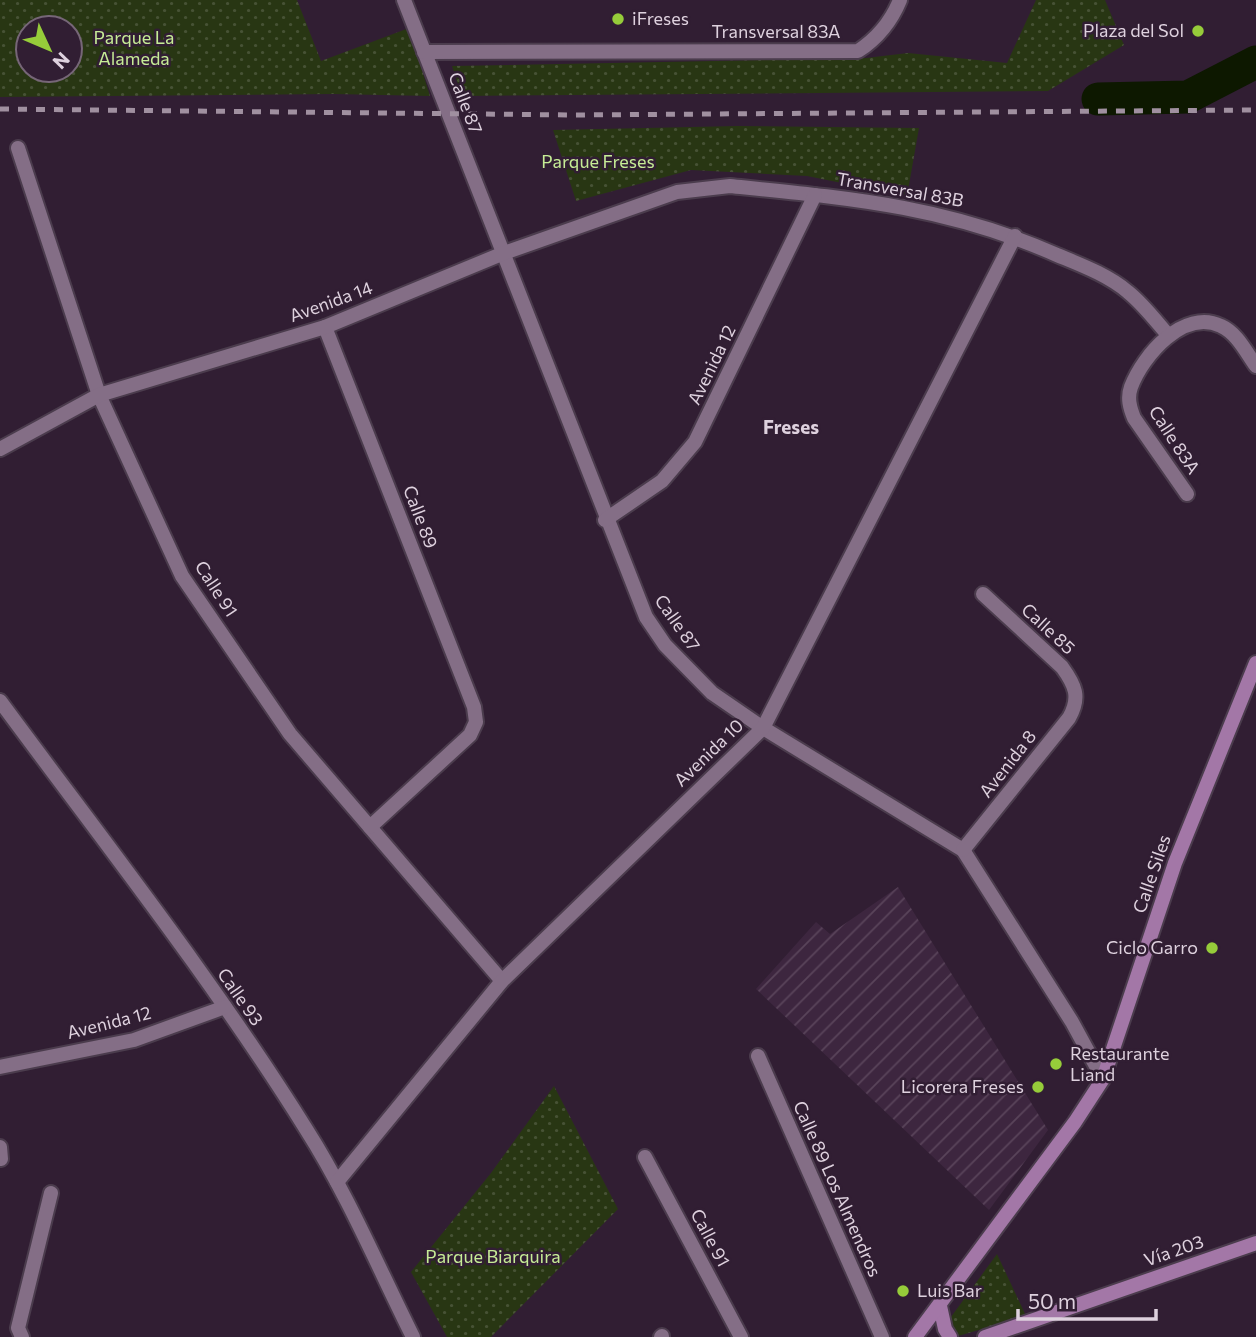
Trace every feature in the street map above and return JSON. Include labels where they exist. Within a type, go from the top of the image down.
[{"type":"street","name":"Calle 87","points":[[404,0],[646,617],[665,645],[712,693],[763,728],[963,850],[1072,1022],[1103,1079]]},
{"type":"street","name":"Transversal 83A","points":[[424,52],[853,51],[873,41],[894,16],[900,0]]},
{"type":"street","name":"Calle 91","points":[[18,148],[99,395],[183,576],[290,734],[502,981]]},
{"type":"street","name":"Transversal 83B","points":[[677,192],[730,186],[901,205],[964,219],[1015,236],[1081,265],[1126,290],[1168,335]]},
{"type":"street","name":"Avenida 14","points":[[0,449],[99,395],[325,327],[504,253],[677,192]]},
{"type":"street","name":"Avenida 12","points":[[606,520],[662,481],[695,442],[815,195]]},
{"type":"street","name":"Avenida 10","points":[[337,1182],[502,981],[763,728],[1015,236]]},
{"type":"street","points":[[1168,335],[1201,321],[1221,326],[1241,344],[1256,366]]},
{"type":"street","name":"Calle 89","points":[[325,327],[474,707],[476,722],[470,735],[370,827]]},
{"type":"street","name":"Calle 83A","points":[[1168,335],[1131,387],[1129,404],[1143,435],[1187,494]]},
{"type":"street","name":"Calle 85","points":[[983,594],[1062,667],[1073,681],[1077,698]]},
{"type":"street","name":"Calle Siles","points":[[915,1337],[1076,1122],[1103,1079],[1175,863],[1256,663]]},
{"type":"street","name":"Avenida 8","points":[[963,850],[1069,718],[1077,698]]},
{"type":"street","name":"Calle 93","points":[[0,701],[225,1007],[306,1129],[337,1182],[412,1337]]},
{"type":"street","name":"Avenida 12","points":[[0,1067],[134,1040],[225,1007]]},
{"type":"street","name":"Calle 89 Los Almendros","points":[[758,1056],[882,1337]]},
{"type":"street","name":"Calle 91","points":[[645,1157],[741,1337]]},
{"type":"street","points":[[22,1337],[18,1328],[51,1193]]},
{"type":"street","name":"Vía 203","points":[[985,1337],[1256,1243]]},
{"type":"street","points":[[940,1306],[944,1329],[950,1337]]},
{"type":"shaded area","points":[[898,887],[1048,1130],[989,1210],[756,989],[816,922],[830,934]]},
{"type":"green space","name":"Parque La Alameda","points":[[0,0],[297,0],[321,61],[409,28],[430,96],[334,94],[0,97]]},
{"type":"green space","points":[[1036,0],[1105,0],[1124,45],[1048,91],[462,96],[452,66],[866,58],[908,53],[1007,63]]},
{"type":"green space","name":"Parque Freses","points":[[738,126],[919,128],[907,196],[807,176],[691,170],[576,201],[553,130]]},
{"type":"green space","name":"Parque Biarquira","points":[[554,1086],[618,1209],[491,1337],[447,1337],[411,1272],[491,1173]]},
{"type":"green space","points":[[997,1254],[1026,1316],[955,1337],[948,1321]]},
{"type":"waterway","points":[[1098,99],[1188,97],[1256,62]]},
{"type":"railway","points":[[0,109],[574,115],[1256,110]]},
{"type":"place","name":"iFreses","points":[[618,19]]},
{"type":"place","name":"Plaza del Sol","points":[[1198,31]]},
{"type":"place","name":"Ciclo Garro","points":[[1212,948]]},
{"type":"place","name":"Restaurante Liand","points":[[1056,1064]]},
{"type":"place","name":"Licorera Freses","points":[[1038,1087]]},
{"type":"place","name":"Luis Bar","points":[[903,1291]]},
{"type":"district","name":"Freses","points":[[791,427]]}]
